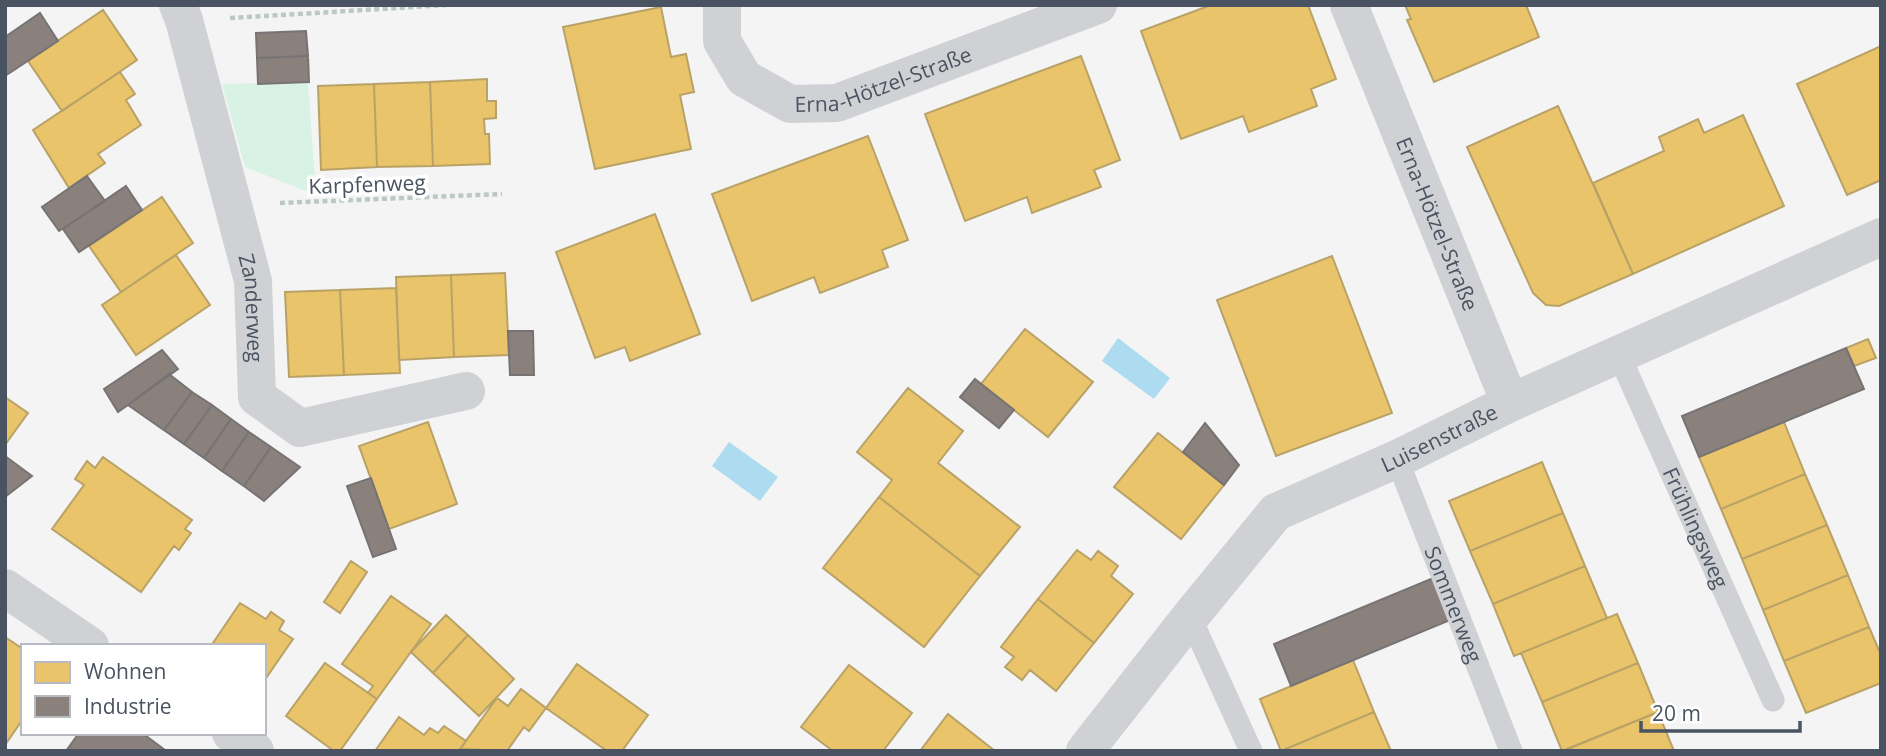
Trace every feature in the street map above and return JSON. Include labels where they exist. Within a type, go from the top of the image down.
[{"type":"street","name":"Erna-Hötzel-Straße","points":[[722,5],[722,41],[744,78],[790,104],[837,103],[1098,5]]},
{"type":"street","name":"Erna-Hötzel-Straße","points":[[1349,5],[1510,403]]},
{"type":"street","name":"Zanderweg","points":[[181,13],[253,281],[257,397],[300,428],[466,391]]},
{"type":"street","name":"Luisenstraße","points":[[1085,751],[1276,512],[1396,459],[1510,403],[1881,237]]},
{"type":"street","points":[[5,589],[87,644]]},
{"type":"street","points":[[233,735],[255,751]]},
{"type":"lane","name":"Frühlingsweg","points":[[1619,355],[1773,700]]},
{"type":"lane","name":"Sommerweg","points":[[1396,459],[1511,751]]},
{"type":"lane","points":[[1190,617],[1251,751]]},
{"type":"path","points":[[181,13],[448,5]]},
{"type":"path","name":"Karpfenweg","points":[[233,205],[502,194]]},
{"type":"green space","points":[[308,82],[316,195],[245,167],[222,84]]},
{"type":"water","points":[[1118,338],[1170,378],[1154,399],[1102,361]]},
{"type":"water","points":[[729,442],[778,477],[760,501],[712,466]]},
{"type":"building: Wohnen","points":[[1211,5],[1308,5],[1336,79],[1311,89],[1317,106],[1249,132],[1243,116],[1181,139],[1141,31]]},
{"type":"building: Wohnen","points":[[1405,5],[1526,5],[1539,37],[1434,82],[1407,20],[1411,19]]},
{"type":"building: Wohnen","points":[[661,7],[671,57],[686,54],[694,92],[680,95],[691,149],[595,169],[563,27]]},
{"type":"building: Wohnen","points":[[103,10],[137,60],[62,111],[28,61]]},
{"type":"building: Wohnen","points":[[1881,46],[1881,180],[1847,195],[1797,84]]},
{"type":"building: Wohnen","points":[[1081,56],[1120,160],[1094,170],[1101,187],[1032,213],[1027,197],[965,221],[925,114]]},
{"type":"building: Wohnen","points":[[120,72],[135,94],[126,100],[141,125],[98,154],[105,163],[69,188],[33,130]]},
{"type":"building: Wohnen","points":[[487,79],[487,101],[496,101],[496,118],[484,119],[485,134],[489,134],[490,164],[433,166],[430,82]]},
{"type":"building: Wohnen","points":[[430,82],[433,166],[377,167],[374,84]]},
{"type":"building: Wohnen","points":[[374,84],[377,167],[321,170],[318,86]]},
{"type":"building: Wohnen","points":[[1558,106],[1633,274],[1559,306],[1546,305],[1533,293],[1467,147]]},
{"type":"building: Wohnen","points":[[1743,115],[1784,206],[1633,274],[1593,183],[1664,151],[1659,137],[1698,119],[1704,133]]},
{"type":"building: Wohnen","points":[[868,136],[908,240],[882,250],[888,267],[820,293],[814,277],[752,301],[712,194]]},
{"type":"building: Wohnen","points":[[162,197],[193,243],[121,292],[89,246]]},
{"type":"building: Wohnen","points":[[655,214],[700,334],[630,361],[625,347],[595,358],[556,252]]},
{"type":"building: Wohnen","points":[[176,255],[210,305],[136,355],[102,305]]},
{"type":"building: Wohnen","points":[[1332,256],[1392,413],[1276,456],[1217,300]]},
{"type":"building: Wohnen","points":[[505,273],[509,355],[454,357],[451,275]]},
{"type":"building: Wohnen","points":[[451,275],[454,357],[399,360],[396,277]]},
{"type":"building: Wohnen","points":[[396,288],[400,373],[344,375],[340,290]]},
{"type":"building: Wohnen","points":[[340,290],[344,375],[289,377],[285,292]]},
{"type":"building: Wohnen","points":[[1025,329],[1093,382],[1048,437],[981,384]]},
{"type":"building: Wohnen","points":[[1868,339],[1876,358],[1854,366],[1846,348]]},
{"type":"building: Wohnen","points":[[908,388],[963,431],[938,463],[1020,527],[980,576],[879,497],[892,480],[857,452]]},
{"type":"building: Wohnen","points":[[5,397],[28,413],[5,445]]},
{"type":"building: Wohnen","points":[[428,422],[457,504],[389,529],[359,446]]},
{"type":"building: Wohnen","points":[[1784,422],[1805,474],[1721,509],[1699,457]]},
{"type":"building: Wohnen","points":[[1158,433],[1224,485],[1181,539],[1114,487]]},
{"type":"building: Wohnen","points":[[103,457],[192,520],[185,529],[191,533],[179,550],[174,546],[141,592],[52,529],[84,485],[75,479],[87,461],[95,468]]},
{"type":"building: Wohnen","points":[[1542,462],[1563,513],[1470,551],[1449,501]]},
{"type":"building: Wohnen","points":[[1805,474],[1827,525],[1742,559],[1721,509]]},
{"type":"building: Wohnen","points":[[879,497],[980,576],[924,647],[823,568]]},
{"type":"building: Wohnen","points":[[1563,513],[1585,566],[1493,604],[1470,551]]},
{"type":"building: Wohnen","points":[[1827,525],[1848,575],[1763,610],[1742,559]]},
{"type":"building: Wohnen","points":[[1077,550],[1091,560],[1098,551],[1118,566],[1111,576],[1133,594],[1094,643],[1038,599]]},
{"type":"building: Wohnen","points":[[351,561],[367,572],[340,613],[324,602]]},
{"type":"building: Wohnen","points":[[1585,566],[1607,618],[1514,656],[1493,604]]},
{"type":"building: Wohnen","points":[[1848,575],[1869,627],[1784,661],[1763,610]]},
{"type":"building: Wohnen","points":[[391,596],[431,624],[377,699],[368,693],[373,686],[342,664]]},
{"type":"building: Wohnen","points":[[1038,599],[1094,643],[1056,691],[1030,670],[1022,680],[1005,667],[1014,657],[1001,647]]},
{"type":"building: Wohnen","points":[[240,603],[266,619],[271,612],[284,621],[279,630],[293,639],[266,678],[266,644],[212,644]]},
{"type":"building: Wohnen","points":[[1617,614],[1638,663],[1542,702],[1521,653]]},
{"type":"building: Wohnen","points":[[446,615],[468,635],[433,673],[411,652]]},
{"type":"building: Wohnen","points":[[1869,627],[1881,655],[1881,683],[1806,713],[1784,661]]},
{"type":"building: Wohnen","points":[[468,635],[514,679],[479,716],[433,673]]},
{"type":"building: Wohnen","points":[[5,637],[21,648],[21,722],[5,745]]},
{"type":"building: Wohnen","points":[[1353,660],[1374,712],[1281,751],[1260,699]]},
{"type":"building: Wohnen","points":[[325,663],[377,699],[340,751],[334,751],[286,716]]},
{"type":"building: Wohnen","points":[[1638,663],[1658,712],[1562,751],[1542,702]]},
{"type":"building: Wohnen","points":[[577,664],[648,715],[622,751],[607,751],[546,708]]},
{"type":"building: Wohnen","points":[[849,665],[912,713],[883,751],[833,751],[801,727]]},
{"type":"building: Wohnen","points":[[521,689],[546,708],[529,731],[524,727],[507,751],[460,749],[497,698],[508,706]]},
{"type":"building: Wohnen","points":[[1374,712],[1391,751],[1281,751]]},
{"type":"building: Wohnen","points":[[1658,712],[1674,751],[1563,751]]},
{"type":"building: Wohnen","points":[[948,714],[995,751],[920,751]]},
{"type":"building: Wohnen","points":[[399,717],[424,735],[430,728],[438,733],[444,726],[466,741],[459,751],[375,751]]},
{"type":"building: Industrie","points":[[40,13],[58,41],[5,76],[5,37]]},
{"type":"building: Industrie","points":[[306,31],[308,56],[257,58],[256,33]]},
{"type":"building: Industrie","points":[[308,56],[309,82],[258,84],[257,58]]},
{"type":"building: Industrie","points":[[87,176],[105,201],[59,231],[42,207]]},
{"type":"building: Industrie","points":[[126,186],[142,210],[79,252],[63,229]]},
{"type":"building: Industrie","points":[[508,331],[533,331],[534,375],[510,375]]},
{"type":"building: Industrie","points":[[1846,348],[1864,389],[1699,457],[1682,416]]},
{"type":"building: Industrie","points":[[162,350],[178,369],[118,412],[104,389]]},
{"type":"building: Industrie","points":[[169,374],[192,392],[164,430],[128,405]]},
{"type":"building: Industrie","points":[[975,379],[1014,410],[999,428],[960,397]]},
{"type":"building: Industrie","points":[[192,392],[212,405],[184,444],[164,430]]},
{"type":"building: Industrie","points":[[212,405],[231,419],[204,458],[184,444]]},
{"type":"building: Industrie","points":[[231,419],[249,432],[222,471],[204,458]]},
{"type":"building: Industrie","points":[[1205,423],[1239,465],[1224,485],[1183,452]]},
{"type":"building: Industrie","points":[[249,432],[271,447],[244,486],[222,471]]},
{"type":"building: Industrie","points":[[271,447],[300,467],[264,501],[244,486]]},
{"type":"building: Industrie","points":[[5,456],[32,476],[5,497]]},
{"type":"building: Industrie","points":[[371,478],[396,549],[373,557],[347,486]]},
{"type":"building: Industrie","points":[[1438,576],[1455,618],[1291,686],[1274,644]]},
{"type":"building: Industrie","points":[[78,735],[145,735],[165,750],[66,751]]}]
